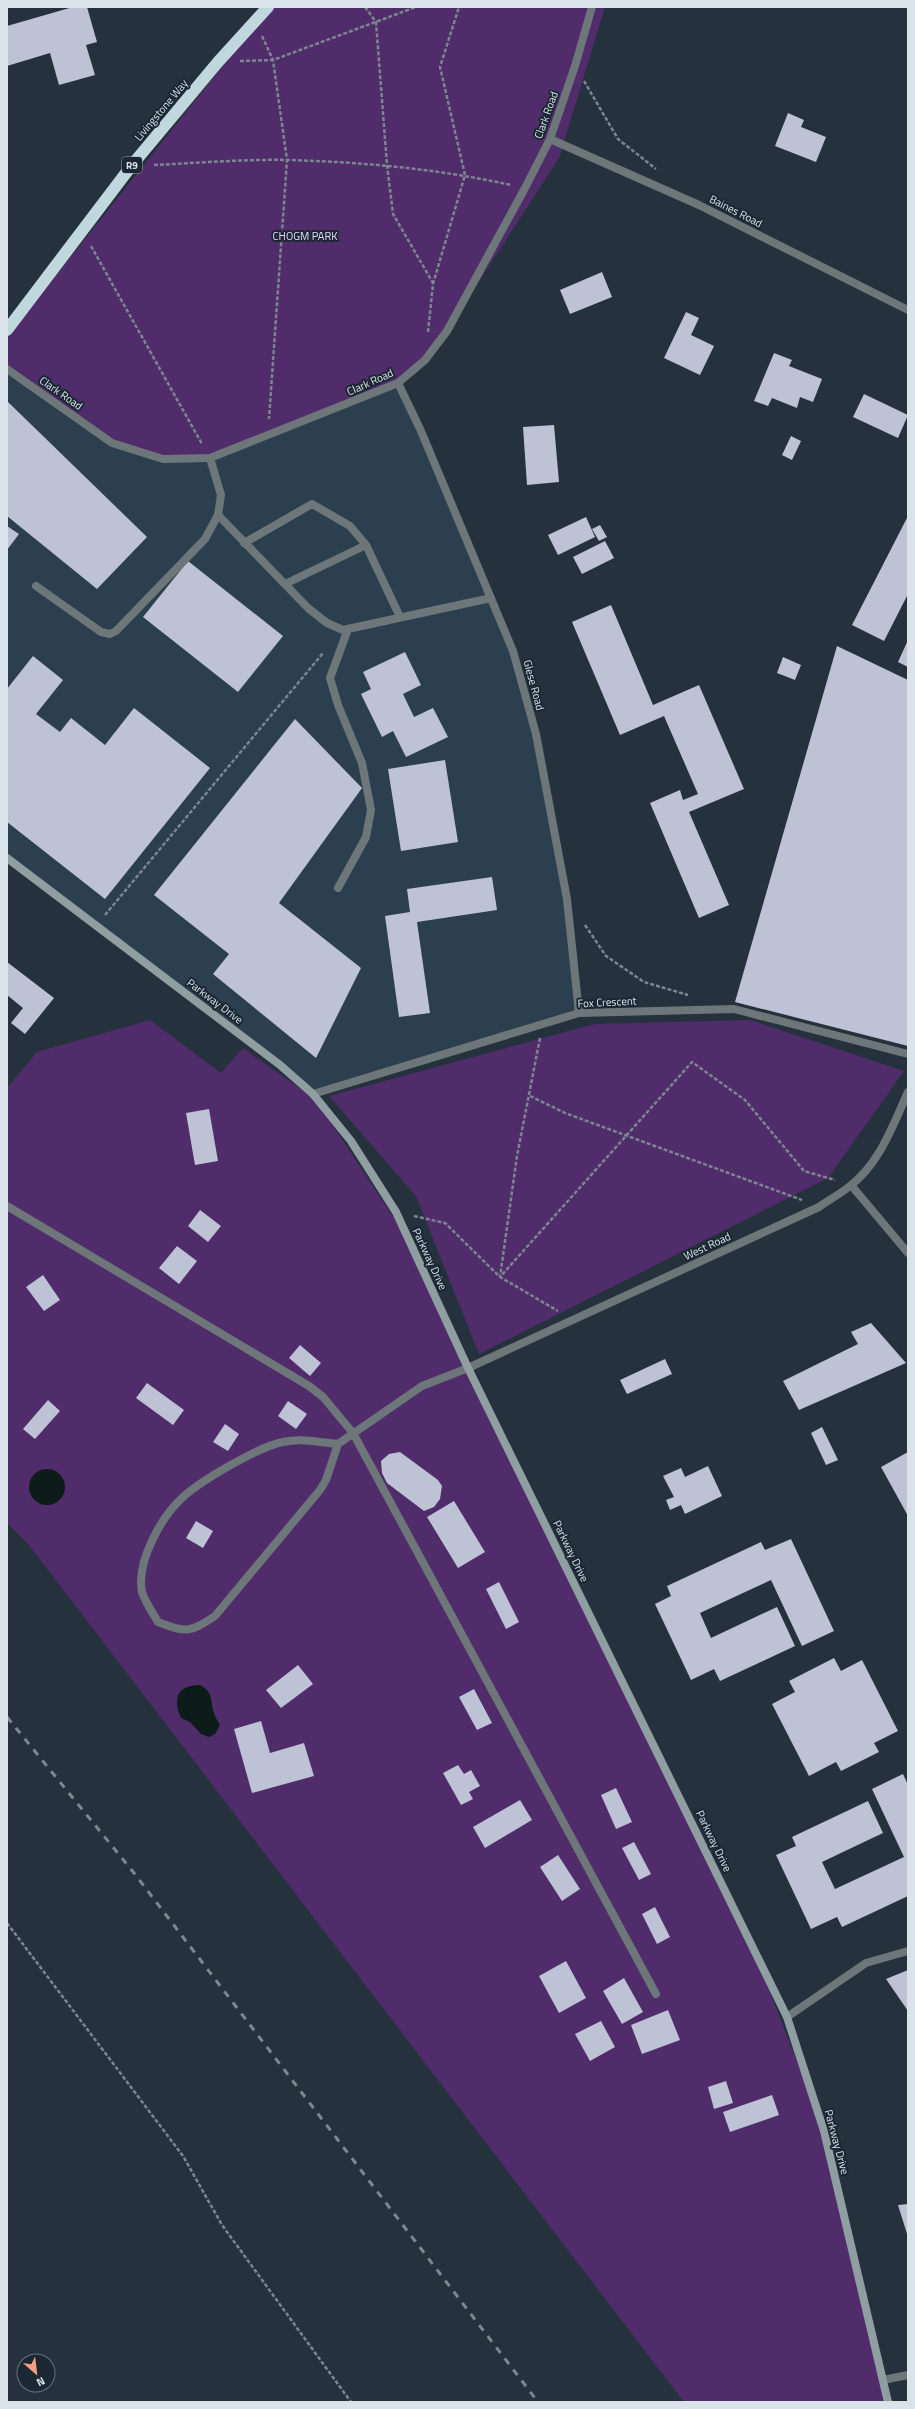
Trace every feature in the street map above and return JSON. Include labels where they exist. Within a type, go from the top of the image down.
[{"type":"highway","name":"Livingstone Way","points":[[7,330],[132,165],[255,19],[268,7]]},
{"type":"street","name":"Clark Road","points":[[7,369],[112,443],[163,459],[210,458],[398,383],[425,360],[447,331],[525,188],[550,139],[575,66],[592,7]]},
{"type":"street","name":"Baines Road","points":[[550,139],[700,205],[908,310]]},
{"type":"street","name":"Glese Road","points":[[398,383],[421,431],[513,651],[536,734],[567,899],[579,1013]]},
{"type":"street","points":[[36,586],[101,632],[110,634],[116,631],[205,539],[218,515],[221,494],[210,458]]},
{"type":"street","points":[[244,543],[312,504],[350,526],[366,545],[400,617]]},
{"type":"street","points":[[218,515],[308,608],[327,623],[345,629],[491,598]]},
{"type":"street","points":[[285,584],[366,545]]},
{"type":"street","points":[[338,888],[366,837],[371,810],[362,763],[338,705],[330,678],[345,629]]},
{"type":"street","name":"Parkway Drive","points":[[7,858],[96,927],[238,1032],[313,1094],[351,1141],[396,1212],[468,1368],[787,2017],[824,2131],[888,2402]]},
{"type":"street","name":"Fox Crescent","points":[[313,1094],[579,1013],[734,1009],[908,1054]]},
{"type":"street","name":"West Road","points":[[338,1444],[422,1386],[468,1368],[819,1207],[851,1186],[870,1164],[885,1144],[908,1092]]},
{"type":"street","points":[[851,1186],[908,1253]]},
{"type":"street","points":[[7,1206],[309,1386],[323,1397],[353,1433],[656,1994]]},
{"type":"street","points":[[298,1440],[338,1444],[326,1480],[320,1490],[215,1616],[194,1630],[178,1630],[158,1622],[142,1592],[144,1560],[151,1542],[161,1525],[183,1497],[229,1466],[272,1445],[298,1440]]},
{"type":"street","points":[[787,2017],[866,1963],[908,1951]]},
{"type":"street","points":[[883,2380],[908,2375]]},
{"type":"path","points":[[365,7],[376,22],[387,165],[393,214],[433,284]]},
{"type":"path","points":[[218,62],[273,60],[416,7]]},
{"type":"path","points":[[425,360],[433,284],[465,174],[440,67],[459,7]]},
{"type":"path","points":[[255,19],[273,60],[287,160],[268,435]]},
{"type":"path","points":[[575,66],[618,138],[658,172]]},
{"type":"path","points":[[132,165],[287,160],[387,165],[465,174],[525,188]]},
{"type":"path","points":[[83,230],[210,458]]},
{"type":"path","points":[[96,927],[345,629]]},
{"type":"path","points":[[584,924],[606,956],[644,982],[689,996]]},
{"type":"path","points":[[500,1277],[517,1156],[544,1024]]},
{"type":"path","points":[[500,1277],[692,1062],[745,1100],[804,1171],[851,1186]]},
{"type":"path","points":[[530,1096],[565,1113],[819,1207]]},
{"type":"path","points":[[396,1212],[445,1223],[500,1277],[574,1320]]},
{"type":"path","points":[[7,1924],[183,2156],[222,2225],[350,2402]]},
{"type":"shaded area","points":[[7,369],[398,383],[513,651],[536,734],[567,899],[579,1013],[313,1094],[7,858]]},
{"type":"shaded area","points":[[47,1469],[57,1472],[62,1477],[65,1487],[62,1497],[57,1502],[47,1505],[37,1502],[32,1497],[29,1487],[32,1477],[37,1472]]},
{"type":"shaded area","points":[[200,1685],[210,1694],[214,1714],[220,1725],[215,1734],[209,1737],[201,1734],[190,1722],[181,1718],[178,1711],[177,1699],[182,1690],[186,1687]]},
{"type":"green space","name":"CHOGM PARK","points":[[274,7],[605,7],[559,158],[447,331],[398,383],[210,458],[163,459],[112,443],[7,370],[7,337],[225,63]]},
{"type":"green space","points":[[150,1020],[221,1073],[243,1048],[316,1100],[400,1227],[767,1985],[824,2131],[888,2402],[684,2402],[29,1545],[7,1523],[7,1088],[37,1052]]},
{"type":"green space","points":[[750,1020],[904,1071],[828,1178],[479,1354],[416,1196],[329,1096],[595,1024]]},
{"type":"building","points":[[73,7],[87,7],[97,42],[86,45],[95,75],[59,85],[50,53],[7,66],[7,26]]},
{"type":"building","points":[[788,113],[804,120],[801,127],[826,137],[816,162],[775,146]]},
{"type":"building","points":[[602,272],[612,297],[570,314],[560,290]]},
{"type":"building","points":[[686,312],[699,318],[691,335],[714,346],[700,375],[664,358]]},
{"type":"building","points":[[774,353],[792,360],[789,366],[822,379],[813,402],[800,397],[797,408],[772,398],[768,406],[754,401]]},
{"type":"building","points":[[864,394],[908,415],[898,438],[853,417]]},
{"type":"building","points":[[7,401],[147,537],[97,589],[7,516]]},
{"type":"building","points":[[554,425],[559,482],[527,485],[523,427]]},
{"type":"building","points":[[791,436],[801,441],[792,460],[782,455]]},
{"type":"building","points":[[908,516],[908,594],[884,641],[852,625]]},
{"type":"building","points":[[586,517],[595,537],[558,555],[548,535]]},
{"type":"building","points":[[600,525],[607,537],[599,541],[592,529]]},
{"type":"building","points":[[7,526],[19,534],[7,550]]},
{"type":"building","points":[[605,541],[614,558],[582,574],[573,557]]},
{"type":"building","points":[[188,561],[283,636],[238,692],[143,617]]},
{"type":"building","points":[[611,605],[653,705],[699,685],[744,789],[689,812],[729,905],[699,918],[650,803],[680,790],[683,800],[698,794],[664,716],[620,735],[572,622]]},
{"type":"building","points":[[908,640],[908,667],[898,662]]},
{"type":"building","points":[[837,646],[908,680],[908,1046],[735,1002]]},
{"type":"building","points":[[405,652],[421,685],[403,694],[414,717],[433,708],[448,737],[406,757],[393,731],[382,737],[361,694],[371,689],[363,672]]},
{"type":"building","points":[[33,656],[63,680],[36,714],[60,732],[71,718],[105,745],[134,708],[210,768],[105,899],[7,822],[7,689]]},
{"type":"building","points":[[783,657],[801,665],[795,680],[777,673]]},
{"type":"building","points":[[295,719],[362,788],[279,903],[361,968],[316,1058],[213,974],[229,954],[154,895]]},
{"type":"building","points":[[445,760],[458,842],[401,851],[388,769]]},
{"type":"building","points":[[492,877],[497,910],[417,922],[430,1013],[399,1017],[385,916],[410,912],[407,889]]},
{"type":"building","points":[[7,962],[54,998],[25,1034],[11,1023],[23,1008],[7,995]]},
{"type":"building","points":[[209,1109],[218,1161],[195,1165],[186,1113]]},
{"type":"building","points":[[200,1210],[221,1226],[208,1242],[188,1226]]},
{"type":"building","points":[[177,1246],[197,1261],[179,1284],[159,1268]]},
{"type":"building","points":[[43,1275],[60,1300],[44,1311],[26,1287]]},
{"type":"building","points":[[871,1323],[906,1363],[799,1410],[783,1381],[858,1344],[851,1332]]},
{"type":"building","points":[[300,1345],[321,1363],[310,1376],[289,1358]]},
{"type":"building","points":[[665,1359],[672,1374],[627,1394],[620,1380]]},
{"type":"building","points":[[147,1383],[184,1410],[173,1425],[136,1398]]},
{"type":"building","points":[[48,1400],[60,1411],[35,1439],[23,1429]]},
{"type":"building","points":[[288,1401],[307,1414],[296,1429],[278,1416]]},
{"type":"building","points":[[225,1424],[239,1434],[228,1451],[213,1442]]},
{"type":"building","points":[[822,1427],[838,1460],[826,1465],[811,1433]]},
{"type":"building","points":[[400,1452],[438,1480],[442,1486],[440,1499],[434,1507],[424,1511],[387,1483],[382,1473],[381,1461],[389,1454]]},
{"type":"building","points":[[908,1452],[908,1516],[881,1467]]},
{"type":"building","points":[[708,1466],[722,1496],[685,1514],[681,1505],[670,1510],[666,1500],[674,1497],[663,1476],[681,1468],[685,1477]]},
{"type":"building","points":[[454,1501],[485,1552],[458,1568],[427,1517]]},
{"type":"building","points":[[196,1521],[213,1531],[203,1548],[186,1538]]},
{"type":"building","points":[[791,1539],[834,1631],[802,1646],[771,1580],[700,1613],[711,1638],[777,1607],[795,1646],[720,1681],[714,1669],[691,1680],[655,1604],[671,1596],[667,1586],[761,1542],[765,1550]]},
{"type":"building","points":[[499,1582],[519,1622],[506,1629],[486,1589]]},
{"type":"building","points":[[834,1658],[841,1671],[862,1660],[898,1731],[874,1743],[879,1752],[841,1771],[836,1762],[809,1776],[772,1704],[795,1692],[789,1681]]},
{"type":"building","points":[[298,1665],[313,1684],[281,1708],[266,1690]]},
{"type":"building","points":[[474,1689],[492,1723],[477,1730],[459,1697]]},
{"type":"building","points":[[261,1721],[270,1753],[304,1743],[314,1776],[252,1793],[234,1729]]},
{"type":"building","points":[[458,1765],[464,1774],[471,1770],[480,1786],[469,1792],[473,1799],[461,1805],[443,1773]]},
{"type":"building","points":[[903,1774],[908,1785],[908,1896],[842,1927],[837,1917],[811,1929],[776,1855],[796,1846],[792,1837],[868,1801],[883,1833],[822,1862],[835,1889],[904,1857],[872,1789]]},
{"type":"building","points":[[616,1788],[632,1822],[616,1829],[601,1795]]},
{"type":"building","points":[[520,1800],[532,1820],[485,1848],[473,1827]]},
{"type":"building","points":[[634,1842],[651,1874],[639,1880],[622,1848]]},
{"type":"building","points":[[558,1855],[580,1889],[562,1901],[540,1867]]},
{"type":"building","points":[[655,1907],[670,1937],[657,1944],[642,1914]]},
{"type":"building","points":[[566,1961],[586,1998],[559,2013],[539,1976]]},
{"type":"building","points":[[908,1970],[908,2011],[886,1979]]},
{"type":"building","points":[[624,1978],[643,2012],[622,2024],[603,1991]]},
{"type":"building","points":[[668,2010],[680,2040],[642,2054],[631,2025]]},
{"type":"building","points":[[601,2021],[615,2047],[590,2061],[575,2034]]},
{"type":"building","points":[[726,2081],[733,2103],[714,2109],[708,2087]]},
{"type":"building","points":[[772,2095],[779,2115],[730,2132],[723,2112]]},
{"type":"building","points":[[908,2204],[908,2237],[898,2205]]},
{"type":"railway","points":[[7,1717],[134,1873],[538,2402]]}]
